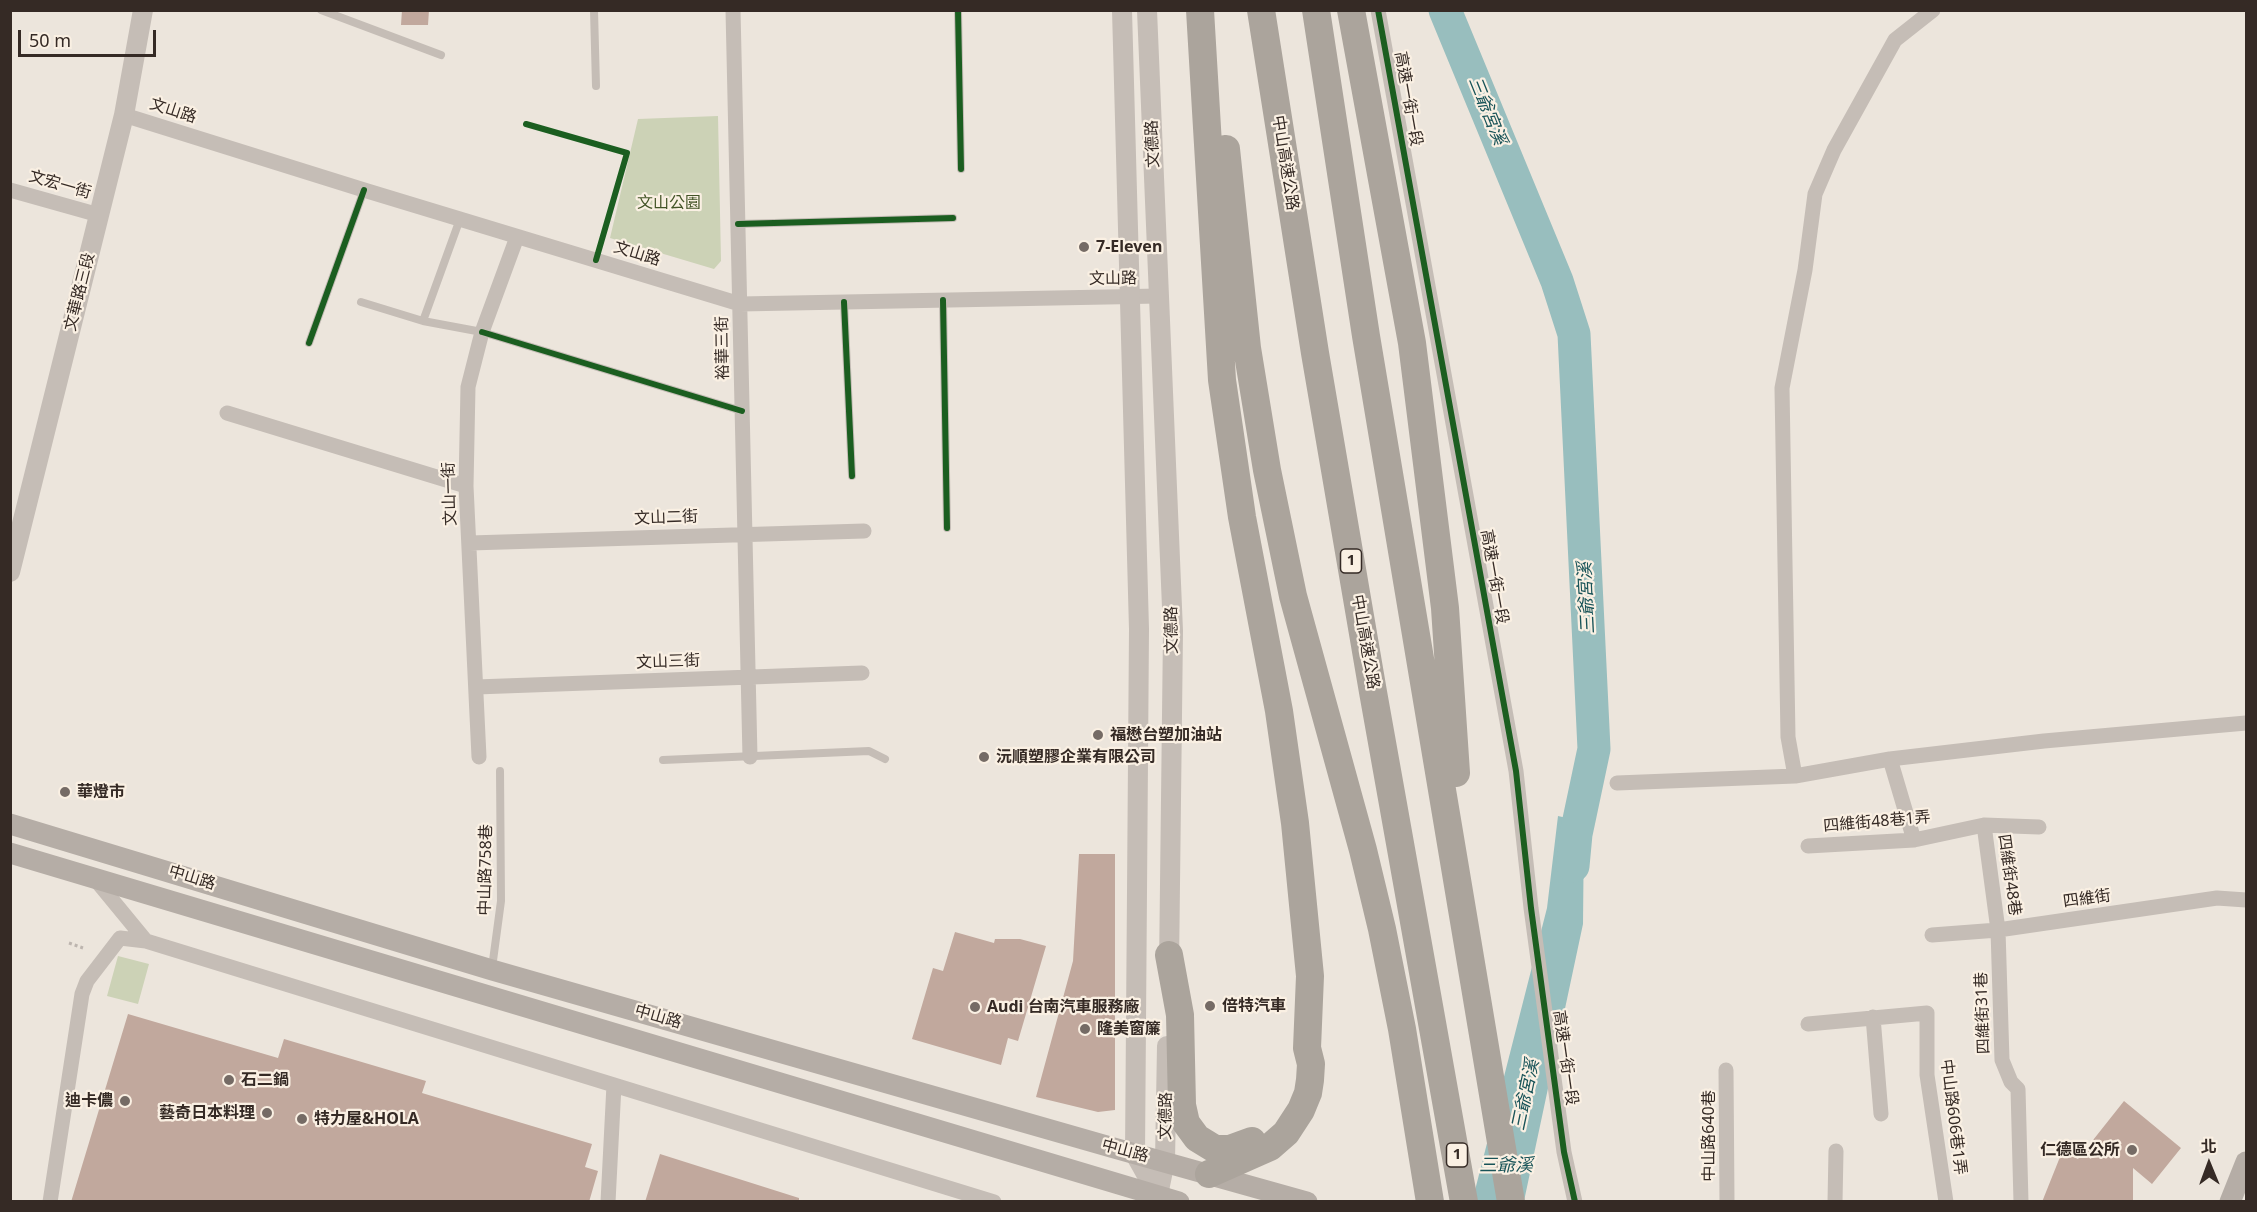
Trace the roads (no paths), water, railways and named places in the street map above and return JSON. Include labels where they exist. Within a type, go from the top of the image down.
[{"type":"highway","points":[[1169,955],[1180,1015],[1184,1116],[1191,1131],[1208,1146],[1222,1150],[1239,1147],[1255,1140],[1276,1123],[1293,1100],[1300,1063],[1306,1048],[1310,976],[1295,823],[1279,711],[1242,517],[1222,380],[1201,10]]},
{"type":"highway","points":[[1201,10],[1226,142],[1247,348],[1268,470],[1293,596],[1361,841],[1382,930],[1402,1029],[1430,1202]]},
{"type":"highway","name":"中山高速公路","points":[[1261,10],[1315,353],[1464,1202]]},
{"type":"highway","points":[[1316,10],[1366,336],[1511,1202]]},
{"type":"highway","points":[[1351,10],[1414,355],[1445,608],[1469,961]]},
{"type":"highway","points":[[1209,1174],[1259,1153],[1286,1133],[1298,1116],[1308,1093],[1311,1064],[1306,1048]]},
{"type":"main road","name":"中山路","points":[[10,824],[492,970],[1307,1202]]},
{"type":"main road","name":"中山路","points":[[10,853],[1165,1200]]},
{"type":"main road","points":[[2230,1202],[2247,1162]]},
{"type":"street","name":"文華路三段","points":[[10,572],[124,115],[143,10]]},
{"type":"street","name":"裕華三街","points":[[733,10],[750,757]]},
{"type":"street","name":"文德路","points":[[1122,10],[1139,629],[1135,1154],[1165,1200]]},
{"type":"street","name":"高速一街一段","points":[[1378,10],[1516,771],[1531,908],[1564,1152],[1567,1202]]},
{"type":"street","points":[[1794,776],[1788,737],[1782,388],[1805,270],[1815,194],[1834,150],[1895,40],[1933,10]]},
{"type":"street","name":"文德路","points":[[1147,11],[1173,631],[1165,1200]]},
{"type":"street","name":"文山路","points":[[124,115],[740,304],[1159,296]]},
{"type":"street","name":"文宏一街","points":[[10,190],[99,215]]},
{"type":"street","name":"文山一街","points":[[479,757],[466,486],[468,387],[482,332],[517,237]]},
{"type":"street","points":[[227,413],[466,486]]},
{"type":"street","name":"文山二街","points":[[470,543],[864,531]]},
{"type":"street","name":"文山三街","points":[[476,687],[862,672]]},
{"type":"street","points":[[1617,783],[1794,776],[1890,759],[2044,741],[2247,723]]},
{"type":"street","points":[[1890,759],[1914,840]]},
{"type":"street","name":"四維街48巷1弄","points":[[1808,846],[1914,840],[1984,825],[2039,827]]},
{"type":"street","name":"四維街48巷","points":[[1984,825],[1998,930]]},
{"type":"street","points":[[93,877],[146,941]]},
{"type":"street","name":"四維街","points":[[1932,935],[1998,930],[2217,898],[2247,900]]},
{"type":"street","name":"四維街31巷","points":[[1998,930],[2002,1060],[2011,1082],[2018,1089],[2021,1202]]},
{"type":"street","points":[[50,1202],[82,994],[87,981],[120,938],[146,941],[994,1202]]},
{"type":"street","name":"中山路606巷1弄","points":[[1808,1023],[1927,1013],[1927,1075],[1946,1202]]},
{"type":"street","points":[[1873,1017],[1881,1114]]},
{"type":"street","name":"中山路640巷","points":[[1726,1070],[1727,1202]]},
{"type":"street","points":[[608,1202],[614,1084]]},
{"type":"street","points":[[1834,1202],[1836,1151]]},
{"type":"street","name":"高速一街一段","points":[[1564,1152],[1575,1202]]},
{"type":"lane","points":[[321,10],[441,54]]},
{"type":"lane","points":[[594,10],[596,86]]},
{"type":"lane","points":[[958,10],[961,169]]},
{"type":"lane","points":[[309,344],[364,190]]},
{"type":"lane","points":[[738,224],[953,218]]},
{"type":"lane","points":[[423,321],[460,219]]},
{"type":"lane","points":[[943,300],[947,528]]},
{"type":"lane","points":[[362,302],[423,321],[482,332],[742,411]]},
{"type":"lane","points":[[844,302],[852,476]]},
{"type":"lane","points":[[663,760],[868,752],[885,759]]},
{"type":"lane","name":"中山路758巷","points":[[492,970],[501,901],[500,771]]},
{"type":"water","name":"三爺溪","points":[[1558,816],[1584,822],[1583,924],[1524,1201],[1472,1202],[1547,908]]},
{"type":"waterway","name":"三爺宮溪","points":[[1445,10],[1557,281],[1574,334],[1594,749],[1576,834],[1573,866]]},
{"type":"place","name":"7-Eleven","points":[[1084,247]]},
{"type":"place","name":"福懋台塑加油站","points":[[1098,735]]},
{"type":"place","name":"沅順塑膠企業有限公司","points":[[984,757]]},
{"type":"place","name":"華燈市","points":[[65,792]]},
{"type":"place","name":"倍特汽車","points":[[1210,1006]]},
{"type":"place","name":"Audi 台南汽車服務廠","points":[[975,1007]]},
{"type":"place","name":"隆美窗簾","points":[[1085,1029]]},
{"type":"place","name":"石二鍋","points":[[229,1080]]},
{"type":"place","name":"迪卡儂","points":[[125,1101]]},
{"type":"place","name":"藝奇日本料理","points":[[267,1113]]},
{"type":"place","name":"特力屋&HOLA","points":[[302,1119]]},
{"type":"place","name":"仁德區公所","points":[[2132,1150]]},
{"type":"park label","name":"文山公園","points":[[669,203]]}]
